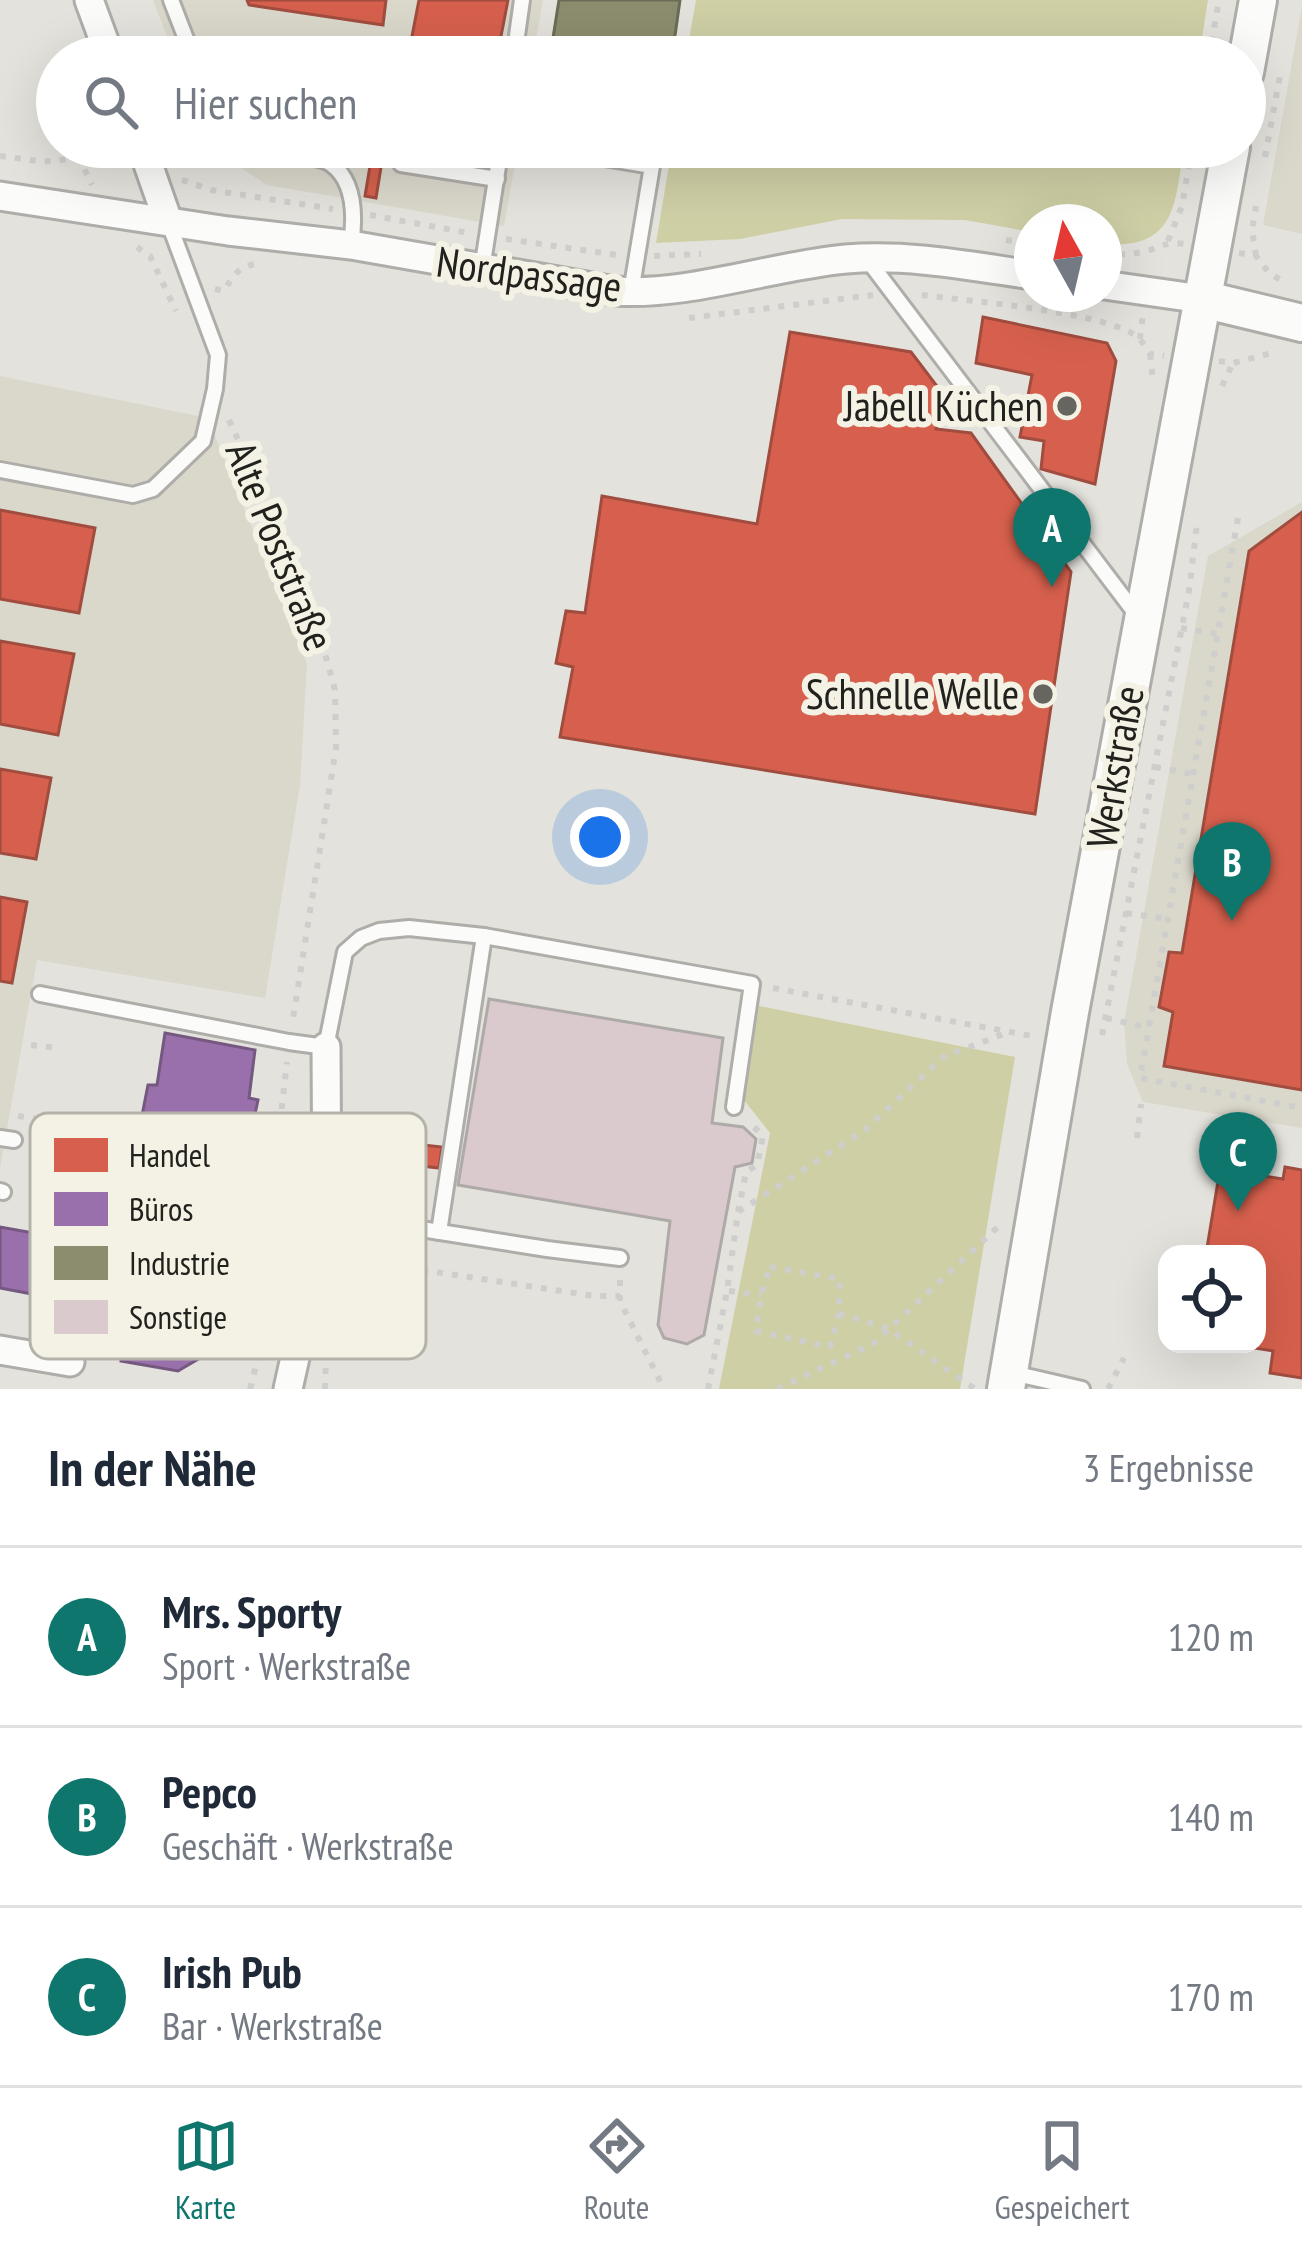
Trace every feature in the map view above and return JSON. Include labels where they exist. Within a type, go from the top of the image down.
[{"type":"street","points":[[89,0],[102,36]]},
{"type":"street","points":[[1258,0],[1261,36]]},
{"type":"street","points":[[150,168],[169,221]]},
{"type":"street","name":"Werkstraße","points":[[1007,1381],[1039,1188],[1080,1024],[1142,622],[1202,299],[1243,168]]},
{"type":"street","name":"Nordpassage","points":[[0,196],[351,245],[631,292],[844,260],[900,257],[1014,273]]},
{"type":"street","points":[[1122,288],[1202,299],[1296,338]]},
{"type":"street","points":[[326,1047],[326,1113]]},
{"type":"street","points":[[0,1350],[30,1355]]},
{"type":"street","points":[[52,1359],[70,1362]]},
{"type":"street","points":[[288,1389],[295,1359]]},
{"type":"lane","points":[[171,0],[185,36]]},
{"type":"lane","points":[[517,36],[522,0]]},
{"type":"lane","points":[[334,168],[355,213],[351,245]]},
{"type":"lane","points":[[426,168],[496,179]]},
{"type":"lane","points":[[482,269],[498,168]]},
{"type":"lane","points":[[631,292],[652,168]]},
{"type":"lane","points":[[0,470],[133,495],[153,489],[203,441],[218,356],[169,221]]},
{"type":"lane","points":[[867,259],[1142,622]]},
{"type":"lane","points":[[40,994],[326,1047],[345,952],[361,938],[409,928],[484,936],[752,984],[734,1107]]},
{"type":"lane","points":[[439,1232],[484,936]]},
{"type":"lane","points":[[426,1230],[620,1258]]},
{"type":"lane","points":[[1007,1381],[1039,1377],[1082,1389]]},
{"type":"path","points":[[1213,36],[1219,0]]},
{"type":"path","points":[[0,156],[36,159]]},
{"type":"path","points":[[172,168],[185,183],[211,190],[590,253],[637,257],[712,253]]},
{"type":"path","points":[[1168,241],[1188,168]]},
{"type":"path","points":[[1256,207],[1252,230],[1256,256]]},
{"type":"path","points":[[991,238],[1014,241]]},
{"type":"path","points":[[159,277],[178,315]]},
{"type":"path","points":[[1218,404],[1233,363],[1277,352],[1296,338]]},
{"type":"path","name":"Alte Poststraße","points":[[215,389],[308,592],[335,690],[336,748],[282,1113]]},
{"type":"path","points":[[1080,1024],[1126,913],[1181,628],[1198,511]]},
{"type":"path","points":[[1238,518],[1161,980],[1140,1078],[1302,1108]]},
{"type":"path","points":[[1181,628],[1218,634]]},
{"type":"path","points":[[1154,767],[1193,774]]},
{"type":"path","points":[[1126,913],[1168,920]]},
{"type":"path","points":[[783,990],[1009,1032]]},
{"type":"path","points":[[1080,1024],[1102,1037]]},
{"type":"path","points":[[738,1212],[865,1130],[943,1057],[1009,1032],[1080,1024],[1149,1028]]},
{"type":"path","points":[[31,1045],[58,1048]]},
{"type":"path","points":[[1137,1138],[1141,1104]]},
{"type":"path","points":[[708,1389],[746,1172],[757,1165],[763,1136],[734,1107]]},
{"type":"path","points":[[18,1116],[30,1118]]},
{"type":"path","points":[[777,1389],[874,1343],[1039,1188]]},
{"type":"path","points":[[620,1258],[620,1301],[664,1389]]},
{"type":"path","points":[[770,1267],[840,1279],[839,1313],[830,1347],[756,1331],[770,1267]]},
{"type":"path","points":[[426,1270],[620,1296]]},
{"type":"path","points":[[728,1291],[761,1295]]},
{"type":"path","points":[[839,1313],[889,1329],[975,1389]]},
{"type":"path","points":[[1108,1389],[1124,1358]]},
{"type":"path","name":"Alte Poststraße","points":[[250,1389],[257,1359]]},
{"type":"path","points":[[325,1389],[326,1359]]},
{"type":"shaded area","points":[[153,0],[543,0],[537,36],[167,36]]},
{"type":"shaded area","points":[[1302,6],[1302,234],[1263,225]]},
{"type":"shaded area","points":[[241,168],[514,168],[504,226],[267,185]]},
{"type":"shaded area","points":[[0,376],[208,418],[307,664],[300,785],[265,998],[37,960],[0,1168]]},
{"type":"shaded area","points":[[1302,502],[1302,1128],[1143,1102],[1127,1064],[1124,1023],[1208,556]]},
{"type":"green space","points":[[696,0],[1208,0],[1202,36],[690,36]]},
{"type":"green space","points":[[668,168],[1181,168],[1168,218],[1146,239],[1128,244],[1122,244],[1122,204],[1014,204],[1014,229],[965,220],[842,219],[740,239],[656,243]]},
{"type":"green space","points":[[759,1006],[1015,1057],[960,1389],[719,1389],[770,1133],[744,1100]]},
{"type":"building: Handel","points":[[247,0],[386,0],[383,25],[249,5]]},
{"type":"building: Handel","points":[[419,0],[508,0],[501,36],[412,36]]},
{"type":"building: Handel","points":[[370,168],[381,168],[376,198],[365,196]]},
{"type":"building: Handel","name":"Jabell Küchen","points":[[983,317],[1107,343],[1116,361],[1095,484],[1041,469],[1044,441],[1020,437],[1032,375],[976,363]]},
{"type":"building: Handel","points":[[790,332],[911,352],[943,394],[936,429],[971,433],[1071,572],[1035,814],[560,737],[573,667],[556,663],[566,611],[585,613],[602,496],[757,524]]},
{"type":"building: Handel","points":[[0,510],[95,528],[79,613],[0,599]]},
{"type":"building: Handel","points":[[1302,512],[1302,1090],[1164,1066],[1173,1012],[1159,1007],[1169,952],[1182,953],[1249,551]]},
{"type":"building: Handel","points":[[0,641],[74,654],[58,735],[0,724]]},
{"type":"building: Handel","points":[[0,769],[51,778],[36,859],[0,853]]},
{"type":"building: Handel","points":[[0,897],[27,902],[12,983],[0,981]]},
{"type":"building: Handel","points":[[426,1145],[442,1147],[439,1168],[426,1167]]},
{"type":"building: Handel","points":[[1285,1167],[1302,1170],[1302,1378],[1270,1373],[1273,1351],[1266,1350],[1266,1245],[1207,1245],[1220,1169],[1283,1179]]},
{"type":"building: Büros","points":[[165,1033],[255,1050],[249,1098],[258,1100],[255,1113],[142,1113],[148,1085],[157,1085]]},
{"type":"building: Büros","points":[[0,1227],[30,1232],[30,1294],[0,1288]]},
{"type":"building: Büros","points":[[121,1359],[198,1359],[178,1371]]},
{"type":"building: Industrie","points":[[559,0],[680,0],[675,36],[553,36]]},
{"type":"building: Sonstige","points":[[489,999],[723,1038],[712,1123],[743,1127],[756,1139],[752,1163],[735,1167],[704,1335],[687,1344],[664,1338],[658,1325],[670,1221],[458,1185]]},
{"type":"place","name":"Jabell Küchen","points":[[1067,406]]},
{"type":"place","name":"Mrs. Sporty","points":[[1052,587]]},
{"type":"place","name":"Schnelle Welle","points":[[1043,694]]},
{"type":"place","name":"Pepco","points":[[1232,921]]},
{"type":"place","name":"Irish Pub","points":[[1238,1211]]}]
